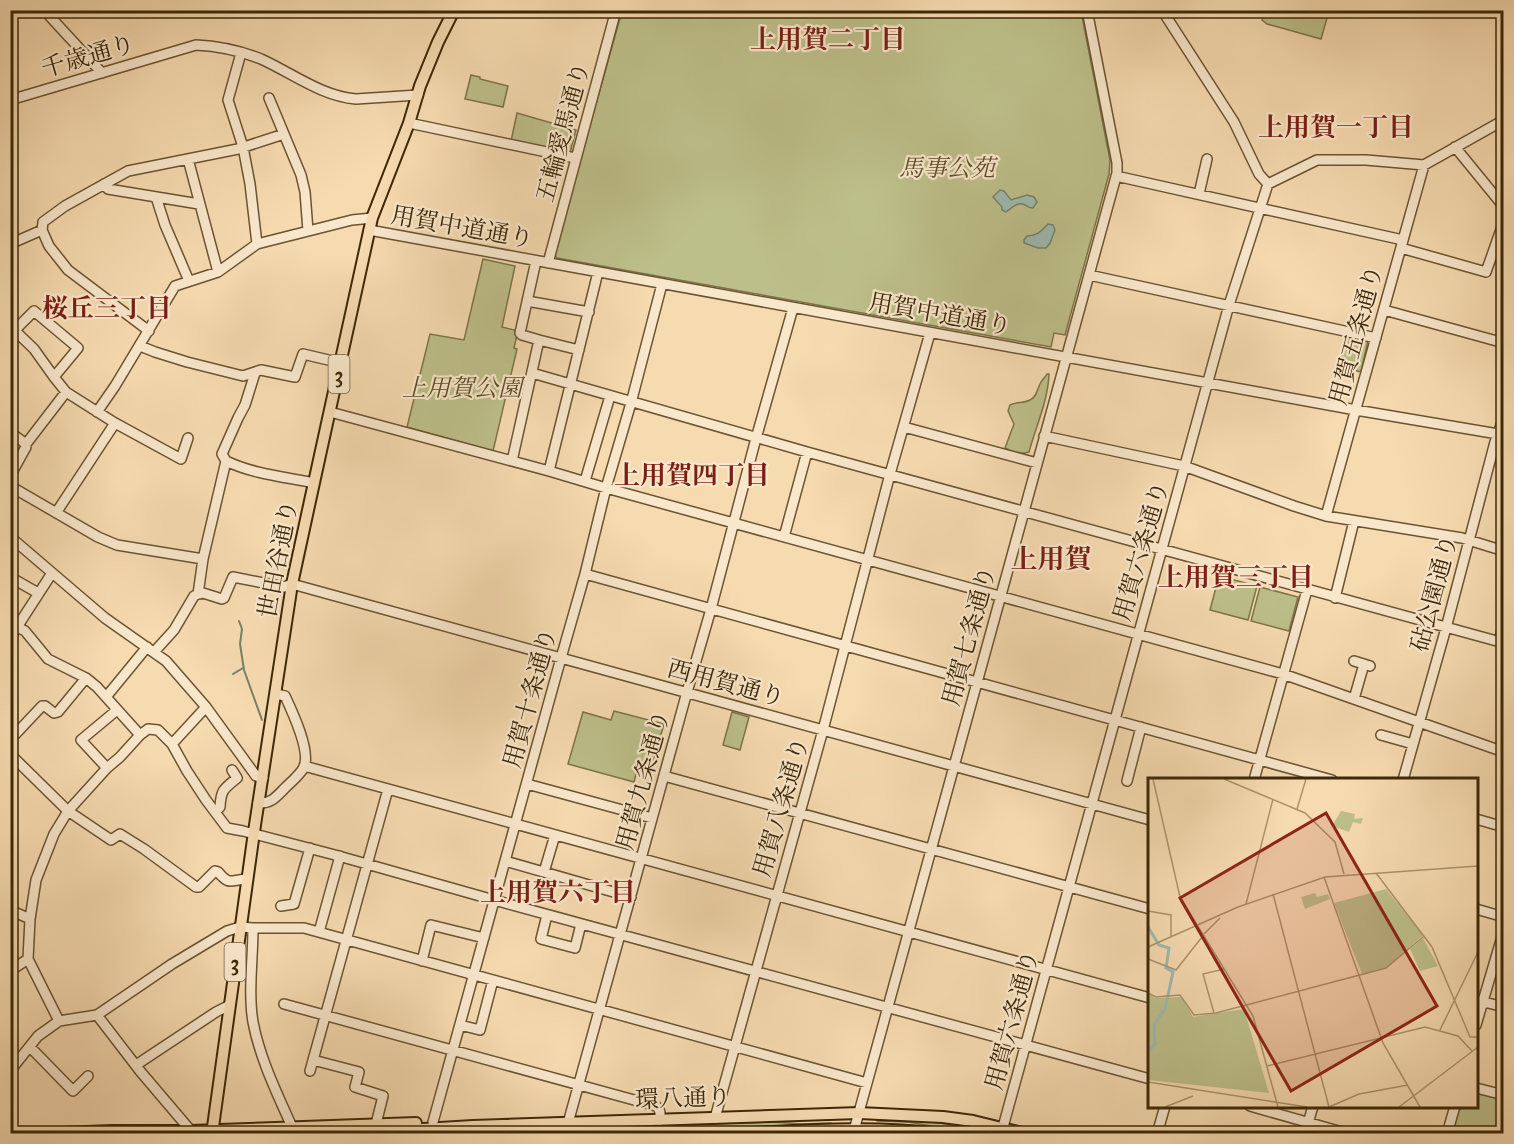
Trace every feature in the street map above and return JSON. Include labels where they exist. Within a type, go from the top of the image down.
[{"type":"main road","name":"世田谷通り","points":[[212,1132],[253,834],[292,584],[372,218],[438,42],[454,10]]},
{"type":"main road","name":"環八通り","points":[[340,1134],[473,1126],[566,1128],[660,1120],[859,1113],[943,1117],[1003,1127],[1026,1134]]},
{"type":"main road","points":[[34,1134],[112,1131],[212,1132],[433,1122],[473,1126]]},
{"type":"main road","name":"環八通り","points":[[730,1134],[854,1132],[892,1129],[941,1134]]},
{"type":"street","points":[[44,10],[102,73]]},
{"type":"street","name":"五輪愛馬通り","points":[[548,263],[616,10]]},
{"type":"street","name":"用賀七条通り","points":[[854,1132],[1116,176],[1117,163],[1087,10]]},
{"type":"street","points":[[1162,10],[1234,122],[1259,174],[1268,184],[1317,160],[1366,160],[1424,165],[1503,120]]},
{"type":"street","name":"千歳通り","points":[[10,100],[196,45],[241,53],[263,60],[336,96],[356,99],[418,95]]},
{"type":"street","points":[[241,53],[228,100],[243,147],[257,244]]},
{"type":"street","points":[[269,98],[301,175],[305,192],[308,231]]},
{"type":"street","points":[[409,123],[575,158]]},
{"type":"street","points":[[149,331],[68,270],[55,254],[42,230],[43,222],[65,206],[128,171],[243,147],[284,134]]},
{"type":"street","points":[[1455,147],[1503,207]]},
{"type":"street","points":[[188,159],[218,272]]},
{"type":"street","points":[[1199,195],[1208,159]]},
{"type":"street","name":"用賀五条通り","points":[[1326,516],[1424,165]]},
{"type":"street","points":[[1116,176],[1260,208],[1402,244],[1486,272],[1503,221]]},
{"type":"street","points":[[104,184],[108,189],[199,204]]},
{"type":"street","name":"用賀六条通り","points":[[1003,1127],[1229,305],[1268,184]]},
{"type":"street","points":[[156,197],[165,225],[189,281]]},
{"type":"street","points":[[97,412],[140,346],[175,286],[218,272],[257,244],[352,220],[372,218]]},
{"type":"street","points":[[10,244],[42,230]]},
{"type":"street","name":"用賀中道通り","points":[[369,230],[1356,410],[1501,434]]},
{"type":"street","points":[[536,261],[520,333],[579,350]]},
{"type":"street","points":[[549,471],[598,272]]},
{"type":"street","points":[[1089,274],[1376,338]]},
{"type":"street","name":"用賀十条通り","points":[[433,1122],[585,574],[662,284]]},
{"type":"street","points":[[527,301],[589,312]]},
{"type":"street","name":"用賀九条通り","points":[[566,1128],[793,308]]},
{"type":"street","points":[[1384,310],[1503,343]]},
{"type":"street","points":[[54,377],[78,348],[34,311],[13,328],[34,350],[54,377],[66,392],[114,423],[181,459],[188,438]]},
{"type":"street","name":"用賀八条通り","points":[[715,1118],[824,730],[890,474],[930,333]]},
{"type":"street","points":[[512,461],[539,340]]},
{"type":"street","points":[[140,346],[187,362],[243,376],[261,370],[295,378],[303,354],[341,363]]},
{"type":"street","points":[[255,373],[245,405],[222,454],[226,461],[244,468],[314,483]]},
{"type":"street","points":[[532,373],[756,438],[1501,643],[1503,624]]},
{"type":"street","points":[[10,476],[26,444],[66,392]]},
{"type":"street","points":[[585,481],[610,396]]},
{"type":"street","points":[[330,412],[1283,674],[1503,752]]},
{"type":"street","name":"砧公園通り","points":[[1404,778],[1469,540],[1501,434],[1503,417]]},
{"type":"street","points":[[56,513],[114,423]]},
{"type":"street","points":[[904,427],[1037,463]]},
{"type":"street","points":[[10,432],[26,444]]},
{"type":"street","points":[[1044,436],[1184,466],[1326,516],[1469,540],[1503,550]]},
{"type":"street","points":[[784,537],[807,452]]},
{"type":"street","points":[[105,697],[174,630],[194,596],[198,594],[203,559],[226,461]]},
{"type":"street","points":[[10,486],[98,537],[117,545],[203,559]]},
{"type":"street","points":[[1335,598],[1354,521]]},
{"type":"street","points":[[10,536],[105,618],[166,661],[206,707],[256,776],[263,778]]},
{"type":"street","points":[[10,638],[14,625],[52,573]]},
{"type":"street","points":[[585,574],[1325,778]]},
{"type":"street","points":[[10,577],[38,593]]},
{"type":"street","name":"西用賀通り","points":[[198,594],[203,593],[222,599],[233,577],[284,587],[292,584],[1148,819]]},
{"type":"street","points":[[1255,778],[1307,590]]},
{"type":"street","points":[[14,625],[25,631],[48,659],[86,678],[140,735]]},
{"type":"street","points":[[1354,699],[1363,664]]},
{"type":"street","points":[[10,740],[42,706],[54,713],[58,712],[86,678]]},
{"type":"street","points":[[258,803],[266,804],[273,801],[304,766],[302,737],[292,710],[285,696],[276,694]]},
{"type":"street","points":[[172,744],[206,707]]},
{"type":"street","points":[[107,768],[81,740],[117,710]]},
{"type":"street","points":[[1127,781],[1141,727]]},
{"type":"street","points":[[59,1022],[28,959],[30,919],[36,880],[54,834],[68,811],[107,768],[148,729],[158,730],[172,744],[187,771],[227,828],[340,856],[547,915],[1148,1079]]},
{"type":"street","points":[[1381,735],[1413,744]]},
{"type":"street","points":[[10,754],[68,811],[111,840],[120,834],[196,887],[199,887],[215,871],[226,881],[247,879]]},
{"type":"street","points":[[304,766],[1148,998]]},
{"type":"street","points":[[215,812],[220,807],[221,794],[224,789],[237,778],[232,770]]},
{"type":"street","points":[[664,776],[1148,909]]},
{"type":"street","points":[[526,784],[652,818]]},
{"type":"street","points":[[310,1071],[388,789]]},
{"type":"street","points":[[1478,820],[1503,827]]},
{"type":"street","points":[[544,872],[555,835]]},
{"type":"street","points":[[281,906],[294,904],[310,848]]},
{"type":"street","points":[[319,932],[340,856]]},
{"type":"street","points":[[505,861],[631,897]]},
{"type":"street","points":[[10,910],[30,919]]},
{"type":"street","points":[[1478,910],[1503,917]]},
{"type":"street","points":[[547,915],[542,939],[575,948],[582,924]]},
{"type":"street","points":[[422,961],[431,925],[484,938]]},
{"type":"street","points":[[10,1071],[14,1060],[30,1047],[38,1036],[59,1022],[97,1015],[172,964],[227,931],[240,927],[304,928],[867,1083]]},
{"type":"street","points":[[254,928],[253,1020],[262,1057],[292,1127]]},
{"type":"street","points":[[1503,930],[1480,1001],[1503,1007]]},
{"type":"street","points":[[10,971],[28,959]]},
{"type":"street","points":[[460,1025],[480,1030],[494,980]]},
{"type":"street","points":[[285,1005],[656,1106],[659,1108],[660,1120]]},
{"type":"street","points":[[136,1065],[228,1006]]},
{"type":"street","points":[[97,1015],[191,1131]]},
{"type":"street","points":[[30,1047],[73,1091],[88,1076]]},
{"type":"street","points":[[314,1060],[359,1072],[355,1087],[384,1096],[375,1124]]},
{"type":"street","points":[[1478,1089],[1503,1095]]},
{"type":"street","points":[[1157,1134],[1164,1108]]},
{"type":"street","points":[[1254,1108],[1349,1134]]},
{"type":"street","points":[[1305,1134],[1313,1108]]},
{"type":"street","points":[[1447,1134],[1455,1108]]},
{"type":"green space","points":[[1264,10],[1329,11],[1321,39],[1267,24],[1262,20]]},
{"type":"green space","name":"馬事公苑","points":[[622,11],[1081,11],[1110,160],[1109,174],[1065,335],[1054,333],[1051,347],[557,258],[554,254]]},
{"type":"green space","points":[[471,75],[508,86],[503,107],[465,99]]},
{"type":"green space","points":[[517,113],[576,130],[570,153],[511,141]]},
{"type":"green space","name":"上用賀公園","points":[[483,259],[515,266],[502,327],[518,331],[514,348],[517,349],[493,451],[407,427],[430,334],[464,340]]},
{"type":"green space","points":[[1347,336],[1368,341],[1361,372],[1339,366]]},
{"type":"green space","points":[[1049,374],[1046,394],[1029,452],[1019,453],[1008,450],[1005,448],[1014,424],[1008,411],[1010,405],[1032,399]]},
{"type":"green space","points":[[1219,576],[1257,586],[1248,620],[1210,610]]},
{"type":"green space","points":[[1260,587],[1298,597],[1289,631],[1251,621]]},
{"type":"green space","points":[[614,711],[664,724],[650,773],[637,770],[634,782],[568,764],[583,712],[611,720]]},
{"type":"green space","points":[[732,712],[749,717],[740,750],[723,745]]},
{"type":"green space","points":[[1478,1093],[1503,1100],[1496,1133],[1450,1134],[1457,1108],[1478,1108]]},
{"type":"green space","points":[[876,1118],[915,1120],[1001,1133],[976,1133],[907,1122],[877,1121]]},
{"type":"green space","points":[[773,1122],[831,1123],[831,1125],[576,1133],[573,1131],[576,1128]]},
{"type":"water","points":[[1000,190],[1004,191],[1011,200],[1027,195],[1034,197],[1037,202],[1033,208],[1020,204],[1006,212],[993,197]]},
{"type":"water","points":[[1048,224],[1053,225],[1055,230],[1046,248],[1024,243],[1027,236],[1037,234]]},
{"type":"waterway","points":[[239,621],[242,629],[240,644],[244,670],[262,720]]},
{"type":"waterway","points":[[233,674],[243,668]]},
{"type":"district","name":"上用賀二丁目","points":[[828,39]]},
{"type":"district","name":"上用賀一丁目","points":[[1336,127]]},
{"type":"district","name":"桜丘三丁目","points":[[107,308]]},
{"type":"district","name":"上用賀四丁目","points":[[692,475]]},
{"type":"district","name":"上用賀","points":[[1051,559]]},
{"type":"district","name":"上用賀三丁目","points":[[1236,577]]},
{"type":"district","name":"上用賀六丁目","points":[[558,892]]}]
